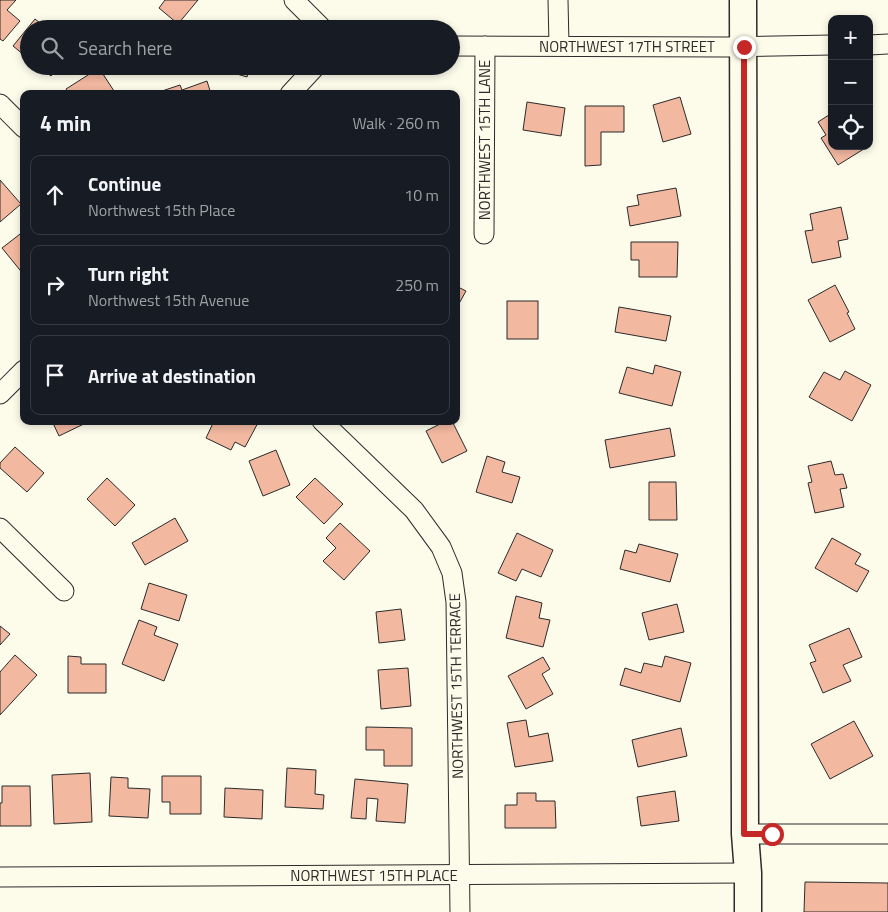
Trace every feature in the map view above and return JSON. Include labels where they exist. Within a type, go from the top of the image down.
[{"type":"street","points":[[294,0],[314,20]]},
{"type":"street","points":[[558,0],[559,46]]},
{"type":"street","points":[[743,0],[744,834],[748,873],[748,912]]},
{"type":"street","points":[[873,45],[888,44]]},
{"type":"street","name":"NORTHWEST 17TH STREET","points":[[460,46],[744,47],[828,45]]},
{"type":"street","name":"NORTHWEST 15TH LANE","points":[[484,234],[485,46]]},
{"type":"street","points":[[294,90],[308,75]]},
{"type":"street","points":[[0,104],[20,124]]},
{"type":"street","points":[[0,394],[20,374]]},
{"type":"street","name":"NORTHWEST 15TH TERRACE","points":[[326,425],[414,510],[441,547],[452,573],[456,602],[460,912]]},
{"type":"street","points":[[0,528],[64,591]]},
{"type":"street","points":[[744,834],[888,834]]},
{"type":"street","name":"NORTHWEST 15TH PLACE","points":[[0,877],[748,873]]},
{"type":"building","points":[[0,0],[16,0],[7,10],[20,21],[3,41],[0,39]]},
{"type":"building","points":[[165,0],[198,0],[181,20],[173,20],[159,8]]},
{"type":"building","points":[[20,37],[20,52],[13,46]]},
{"type":"building","points":[[88,75],[104,75],[113,90],[67,90]]},
{"type":"building","points":[[207,81],[210,90],[182,90]]},
{"type":"building","points":[[180,85],[182,90],[165,90]]},
{"type":"building","points":[[680,97],[691,134],[663,142],[653,105]]},
{"type":"building","points":[[527,102],[565,108],[561,136],[523,130]]},
{"type":"building","points":[[585,106],[624,106],[624,132],[601,132],[601,165],[585,166]]},
{"type":"building","points":[[828,116],[828,149],[821,138],[826,135],[818,122]]},
{"type":"building","points":[[829,150],[862,150],[838,165]]},
{"type":"building","points":[[0,180],[20,205],[0,222]]},
{"type":"building","points":[[676,188],[681,216],[630,226],[627,207],[639,205],[637,195]]},
{"type":"building","points":[[841,207],[848,239],[838,241],[841,257],[812,263],[805,231],[813,230],[810,214]]},
{"type":"building","points":[[20,234],[20,270],[2,248]]},
{"type":"building","points":[[631,242],[678,242],[677,277],[639,277],[639,260],[631,260]]},
{"type":"building","points":[[835,285],[849,312],[847,313],[855,329],[830,342],[808,300]]},
{"type":"building","points":[[460,288],[466,291],[460,302]]},
{"type":"building","points":[[507,301],[538,301],[538,339],[507,339]]},
{"type":"building","points":[[619,307],[671,316],[666,341],[615,332]]},
{"type":"building","points":[[655,365],[681,372],[672,406],[619,393],[627,367],[653,374]]},
{"type":"building","points":[[845,371],[871,385],[852,421],[809,397],[824,372],[840,380]]},
{"type":"building","points":[[54,425],[82,425],[59,436]]},
{"type":"building","points":[[212,425],[257,425],[245,447],[235,442],[231,450],[206,438]]},
{"type":"building","points":[[438,425],[454,425],[467,451],[442,463],[426,431]]},
{"type":"building","points":[[670,428],[675,456],[610,468],[605,440]]},
{"type":"building","points":[[15,447],[44,473],[27,492],[0,468],[0,463]]},
{"type":"building","points":[[276,450],[290,485],[263,496],[249,461]]},
{"type":"building","points":[[487,456],[505,462],[502,472],[520,477],[512,503],[476,492]]},
{"type":"building","points":[[831,461],[835,475],[843,474],[847,488],[840,489],[844,507],[815,513],[808,483],[812,482],[808,466]]},
{"type":"building","points":[[107,478],[135,505],[115,526],[87,499]]},
{"type":"building","points":[[315,478],[343,504],[324,524],[296,497]]},
{"type":"building","points":[[649,482],[676,482],[677,520],[649,520]]},
{"type":"building","points":[[175,518],[188,541],[145,565],[132,543]]},
{"type":"building","points":[[340,523],[370,551],[344,580],[323,561],[336,548],[326,538]]},
{"type":"building","points":[[517,533],[553,550],[541,577],[522,569],[516,581],[498,573]]},
{"type":"building","points":[[832,538],[861,554],[855,564],[869,571],[857,592],[815,568]]},
{"type":"building","points":[[639,544],[678,554],[670,582],[620,569],[625,550],[636,553]]},
{"type":"building","points":[[149,583],[187,595],[179,621],[141,609]]},
{"type":"building","points":[[516,596],[542,603],[539,618],[550,620],[543,647],[506,638]]},
{"type":"building","points":[[677,604],[684,632],[649,640],[642,613]]},
{"type":"building","points":[[401,609],[405,640],[379,643],[376,612]]},
{"type":"building","points":[[139,620],[157,627],[154,635],[178,644],[164,681],[122,664]]},
{"type":"building","points":[[0,626],[10,634],[0,645]]},
{"type":"building","points":[[849,628],[862,657],[843,665],[851,681],[823,693],[810,663],[816,661],[809,645]]},
{"type":"building","points":[[15,655],[37,675],[0,715],[0,672]]},
{"type":"building","points":[[68,656],[81,657],[81,664],[106,664],[106,693],[68,693]]},
{"type":"building","points":[[665,656],[691,663],[680,702],[620,685],[625,668],[641,673],[644,663],[662,667]]},
{"type":"building","points":[[543,657],[550,669],[542,674],[553,694],[526,709],[508,676]]},
{"type":"building","points":[[408,668],[411,706],[381,709],[378,670]]},
{"type":"building","points":[[526,720],[529,737],[548,733],[553,761],[515,767],[507,723]]},
{"type":"building","points":[[854,721],[873,756],[830,779],[811,744]]},
{"type":"building","points":[[366,727],[412,728],[412,766],[384,766],[384,750],[366,750]]},
{"type":"building","points":[[681,728],[687,756],[638,767],[632,740]]},
{"type":"building","points":[[287,768],[316,770],[315,794],[324,795],[323,809],[285,807]]},
{"type":"building","points":[[90,773],[92,822],[54,824],[52,775]]},
{"type":"building","points":[[162,776],[201,776],[201,814],[170,814],[170,802],[162,802]]},
{"type":"building","points":[[111,777],[128,778],[128,788],[150,789],[148,818],[109,816]]},
{"type":"building","points":[[355,779],[408,784],[405,823],[376,821],[378,799],[367,798],[366,819],[351,818]]},
{"type":"building","points":[[2,786],[30,786],[31,826],[0,826]]},
{"type":"building","points":[[225,788],[263,790],[262,819],[224,817]]},
{"type":"building","points":[[675,791],[679,821],[641,826],[637,797]]},
{"type":"building","points":[[517,793],[536,793],[536,801],[555,801],[556,828],[505,828],[505,805],[517,805]]},
{"type":"building","points":[[805,882],[888,883],[888,912],[804,912]]},
{"type":"route","points":[[744,47],[744,834],[772,834]]}]
